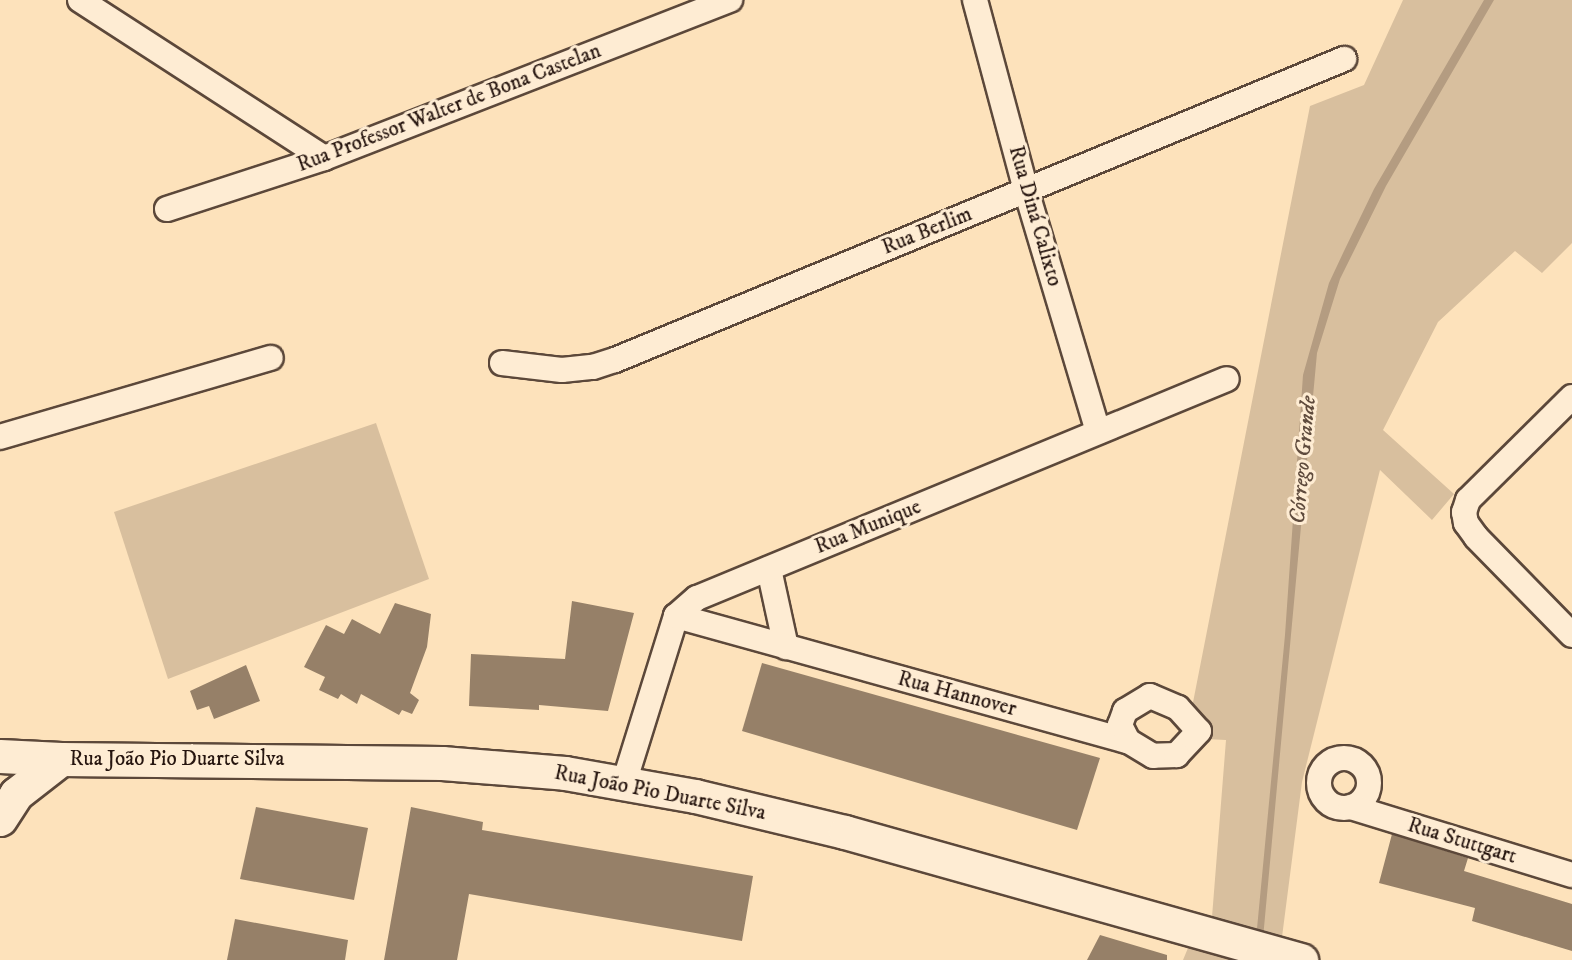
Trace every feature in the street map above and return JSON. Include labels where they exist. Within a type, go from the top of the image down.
[{"type":"main road","name":"Rua João Pio Duarte Silva","points":[[0,756],[61,759],[442,763],[554,772],[695,796],[835,830],[1289,956]]},
{"type":"main road","points":[[2,816],[16,795],[61,759]]},
{"type":"main road","points":[[0,777],[5,788],[2,816]]},
{"type":"street","points":[[80,0],[324,158]]},
{"type":"street","name":"Rua Professor Walter de Bona Castelan","points":[[167,209],[324,158],[730,0]]},
{"type":"street","name":"Rua Diná Calixto","points":[[975,0],[1026,190],[1098,432]]},
{"type":"street","name":"Rua Berlim","points":[[502,363],[562,370],[593,367],[1344,59]]},
{"type":"street","points":[[0,437],[271,358]]},
{"type":"street","name":"Rua Munique","points":[[676,616],[697,598],[1227,379]]},
{"type":"street","points":[[1572,397],[1467,500],[1464,512],[1466,524],[1476,537],[1572,636]]},
{"type":"street","points":[[769,568],[786,647]]},
{"type":"street","points":[[624,783],[676,616]]},
{"type":"street","name":"Rua Hannover","points":[[676,616],[1128,741]]},
{"type":"street","name":"Rua Stuttgart","points":[[1351,807],[1572,875]]},
{"type":"shaded area","points":[[1403,0],[1572,0],[1572,243],[1542,273],[1515,251],[1438,322],[1383,430],[1454,494],[1432,520],[1380,470],[1302,782],[1282,937],[1212,917],[1226,740],[1186,738],[1310,106],[1364,85]]},
{"type":"shaded area","points":[[376,423],[429,579],[168,679],[114,512]]},
{"type":"shaded area","points":[[1188,948],[1238,960],[1183,960]]},
{"type":"water","name":"Córrego Grande","points":[[1484,0],[1494,0],[1386,186],[1340,279],[1317,353],[1261,960],[1254,960],[1285,635],[1303,375],[1329,283],[1344,251],[1374,189]]},
{"type":"building","points":[[572,601],[634,613],[608,711],[539,705],[539,710],[469,706],[471,654],[565,659]]},
{"type":"building","points":[[395,603],[431,614],[427,647],[410,693],[419,700],[412,714],[402,710],[399,715],[361,694],[357,704],[341,694],[338,699],[319,690],[325,677],[304,667],[326,625],[344,634],[352,619],[380,634]]},
{"type":"building","points":[[762,663],[1100,758],[1077,830],[742,731]]},
{"type":"building","points":[[246,665],[260,701],[214,719],[209,706],[197,710],[190,691]]},
{"type":"building","points":[[256,807],[368,828],[354,900],[240,879]]},
{"type":"building","points":[[411,807],[483,822],[482,830],[753,876],[742,941],[469,894],[457,960],[384,960]]},
{"type":"building","points":[[1392,834],[1468,858],[1464,871],[1572,904],[1572,951],[1472,921],[1475,908],[1379,883]]},
{"type":"building","points":[[235,919],[348,940],[345,960],[227,960]]},
{"type":"building","points":[[1100,935],[1167,955],[1167,960],[1087,960]]}]
